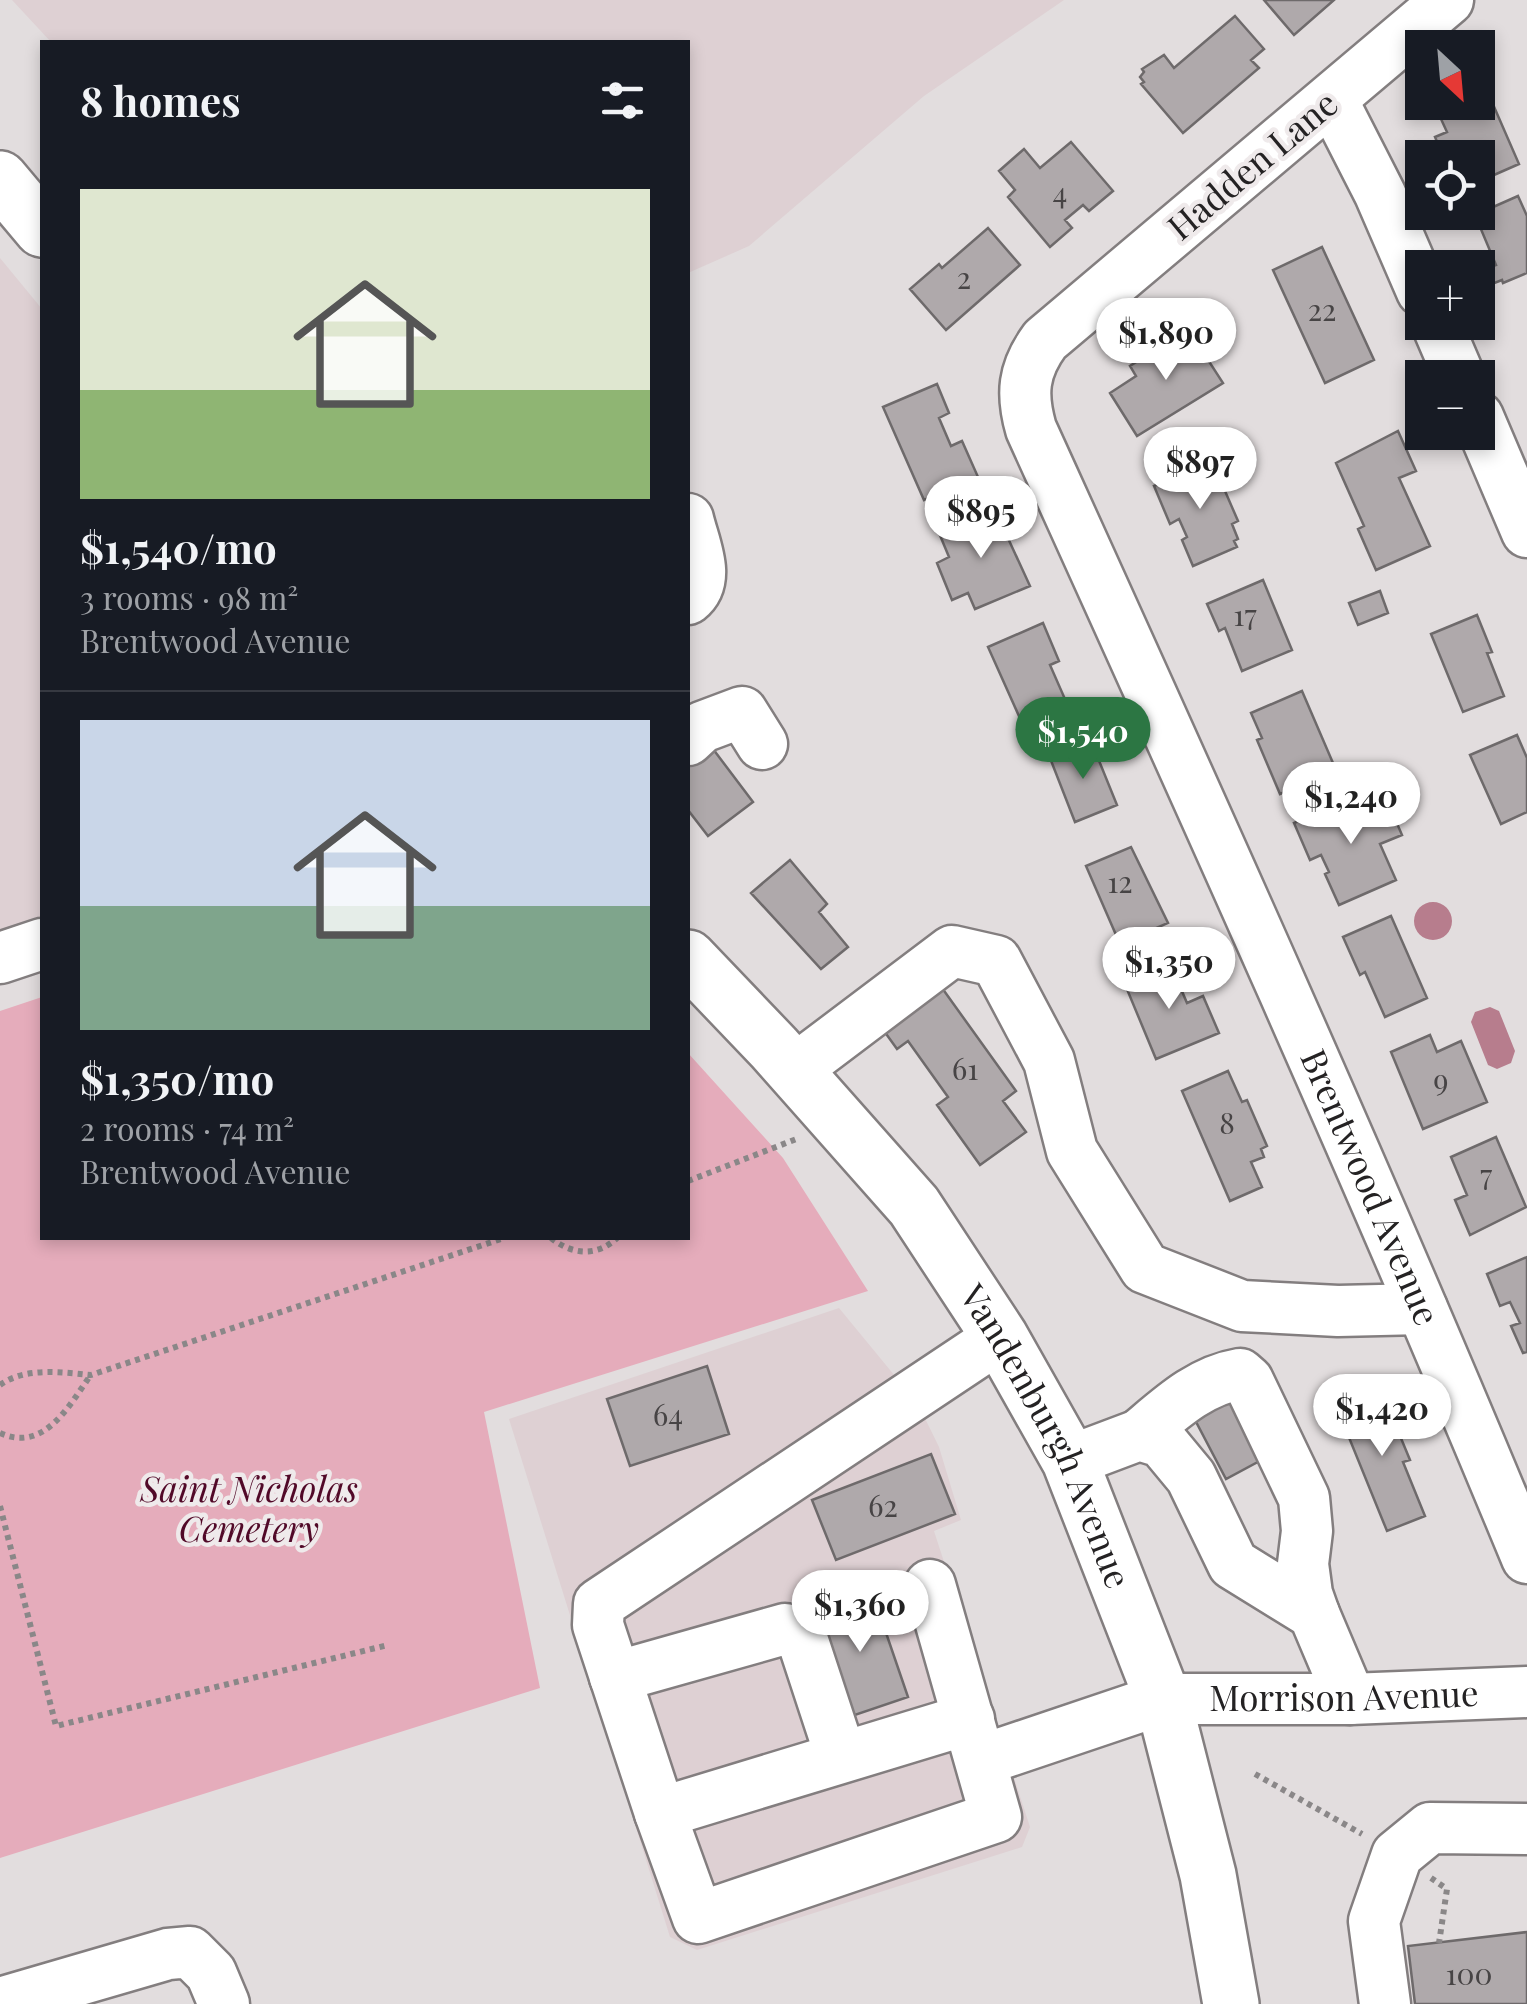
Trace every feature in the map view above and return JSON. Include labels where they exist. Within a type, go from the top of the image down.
[{"type":"main road","points":[[0,179],[40,227]]},
{"type":"main road","name":"Vandenburgh Avenue","points":[[690,960],[914,1206],[1000,1337],[1070,1461],[1163,1699],[1208,1874],[1231,2004]]},
{"type":"street","name":"Hadden Lane","points":[[1024,379],[1031,359],[1045,340],[1448,0]]},
{"type":"street","points":[[1332,100],[1405,252]]},
{"type":"street","name":"Brentwood Avenue","points":[[1024,379],[1031,429],[1237,885],[1527,1558]]},
{"type":"street","points":[[1492,450],[1527,532]]},
{"type":"street","points":[[690,528],[701,580],[690,598]]},
{"type":"street","points":[[690,738],[702,727],[742,712],[762,744]]},
{"type":"street","points":[[0,958],[40,945]]},
{"type":"street","points":[[793,1071],[952,952],[996,961],[1049,1062],[1072,1151],[1146,1268],[1242,1306],[1338,1311],[1422,1309]]},
{"type":"street","points":[[930,1586],[996,1818],[698,1918],[598,1625],[600,1604],[1000,1337]]},
{"type":"street","points":[[1070,1461],[1139,1435],[1213,1380],[1240,1374],[1248,1381],[1304,1498],[1307,1531],[1303,1564],[1307,1594],[1350,1699]]},
{"type":"street","points":[[1139,1435],[1162,1442],[1182,1462],[1233,1564],[1314,1614]]},
{"type":"street","points":[[615,1676],[785,1629],[800,1632],[841,1757]]},
{"type":"street","name":"Morrison Avenue","points":[[660,1812],[841,1757],[976,1740],[1163,1699],[1350,1699],[1527,1692]]},
{"type":"street","points":[[1385,2004],[1374,1921],[1396,1855],[1430,1828],[1527,1829]]},
{"type":"street","points":[[0,2003],[168,1954],[190,1952],[211,1973],[224,2004]]},
{"type":"path","points":[[690,1180],[837,1123]]},
{"type":"path","points":[[0,1385],[9,1379],[50,1371],[91,1375],[498,1240]]},
{"type":"path","points":[[554,1240],[574,1251],[588,1252],[615,1240]]},
{"type":"path","points":[[0,1434],[34,1436],[57,1422],[91,1375]]},
{"type":"path","points":[[0,1506],[56,1726],[388,1645]]},
{"type":"path","points":[[1254,1774],[1365,1835]]},
{"type":"path","points":[[1417,1869],[1447,1889],[1439,1943]]},
{"type":"shaded area","points":[[12,0],[1064,0],[924,96],[749,246],[690,272],[690,40],[49,40]]},
{"type":"shaded area","points":[[0,258],[40,307],[40,918],[0,930]]},
{"type":"shaded area","points":[[1433,902],[1447,907],[1452,921],[1447,935],[1433,940],[1419,935],[1414,921],[1419,907]]},
{"type":"shaded area","points":[[1490,1007],[1499,1011],[1515,1051],[1511,1063],[1497,1069],[1488,1065],[1471,1022],[1475,1012]]},
{"type":"shaded area","points":[[839,1308],[918,1404],[939,1447],[961,1520],[934,1531],[1030,1827],[1022,1847],[697,1950],[670,1937],[509,1419]]},
{"type":"green space","name":"Saint Nicholas Cemetery","points":[[40,998],[40,1240],[690,1240],[690,1055],[783,1158],[868,1291],[484,1412],[540,1688],[0,1858],[0,1011]]},
{"type":"building","points":[[1264,0],[1334,0],[1294,35]]},
{"type":"building","points":[[1235,16],[1264,49],[1251,60],[1259,68],[1183,133],[1141,84],[1142,69],[1164,55],[1174,68]]},
{"type":"building","points":[[1495,109],[1519,164],[1495,175],[1495,140],[1436,140],[1435,137],[1447,132],[1442,120],[1495,120]]},
{"type":"building","points":[[1071,142],[1113,191],[1089,211],[1083,205],[1065,220],[1072,228],[1050,247],[1008,197],[1015,190],[999,171],[1024,149],[1040,168]]},
{"type":"building","points":[[1518,196],[1527,216],[1527,273],[1503,283],[1495,283],[1495,250],[1490,250],[1481,230],[1495,230],[1495,206]]},
{"type":"building","points":[[988,228],[1020,265],[946,330],[910,289],[939,264],[942,268]]},
{"type":"building","points":[[1322,247],[1374,360],[1325,383],[1273,270]]},
{"type":"building","points":[[1188,329],[1223,383],[1137,436],[1110,393],[1136,376],[1130,366]]},
{"type":"building","points":[[937,384],[949,413],[939,418],[951,446],[962,441],[978,477],[924,500],[883,407]]},
{"type":"building","points":[[1398,431],[1416,471],[1399,478],[1430,546],[1376,570],[1358,529],[1364,526],[1336,463]]},
{"type":"building","points":[[1212,461],[1238,521],[1232,524],[1237,547],[1193,566],[1182,540],[1187,537],[1179,519],[1170,524],[1154,486]]},
{"type":"building","points":[[995,510],[1030,586],[975,609],[968,593],[952,600],[937,563],[949,557],[939,533]]},
{"type":"building","points":[[1263,580],[1292,650],[1242,671],[1225,628],[1219,631],[1207,604]]},
{"type":"building","points":[[1380,591],[1388,613],[1358,625],[1349,603]]},
{"type":"building","points":[[1477,615],[1504,696],[1463,712],[1431,634]]},
{"type":"building","points":[[1043,623],[1059,661],[1050,665],[1068,706],[1023,725],[988,647]]},
{"type":"building","points":[[1302,691],[1336,770],[1280,794],[1257,740],[1262,738],[1251,713]]},
{"type":"building","points":[[1517,735],[1527,758],[1527,812],[1501,824],[1470,755]]},
{"type":"building","points":[[1091,741],[1117,805],[1075,822],[1050,758]]},
{"type":"building","points":[[710,745],[753,802],[708,836],[690,813],[690,760]]},
{"type":"building","points":[[1358,796],[1367,815],[1389,805],[1402,835],[1380,844],[1396,880],[1339,905],[1321,855],[1310,860],[1294,823]]},
{"type":"building","points":[[1131,847],[1168,923],[1120,944],[1086,866]]},
{"type":"building","points":[[790,860],[827,904],[819,912],[848,947],[821,969],[751,893]]},
{"type":"building","points":[[1391,916],[1427,998],[1385,1017],[1365,972],[1360,975],[1343,937]]},
{"type":"building","points":[[1170,963],[1187,1003],[1203,996],[1219,1033],[1156,1059],[1124,982]]},
{"type":"building","points":[[937,981],[1016,1091],[1003,1101],[1026,1132],[980,1165],[937,1105],[948,1097],[908,1041],[897,1049],[879,1024]]},
{"type":"building","points":[[1430,1035],[1437,1052],[1461,1041],[1487,1102],[1423,1129],[1391,1052]]},
{"type":"building","points":[[1228,1071],[1242,1102],[1247,1100],[1267,1146],[1261,1149],[1264,1157],[1251,1162],[1262,1187],[1230,1201],[1182,1091]]},
{"type":"building","points":[[1496,1137],[1526,1207],[1470,1235],[1455,1200],[1467,1195],[1451,1157]]},
{"type":"building","points":[[1527,1257],[1527,1352],[1523,1353],[1511,1326],[1520,1323],[1510,1302],[1500,1306],[1487,1274]]},
{"type":"building","points":[[707,1366],[729,1434],[630,1466],[607,1399]]},
{"type":"building","points":[[1381,1390],[1410,1460],[1403,1462],[1425,1516],[1387,1531],[1337,1408]]},
{"type":"building","points":[[1234,1395],[1267,1457],[1226,1479],[1193,1416]]},
{"type":"building","points":[[931,1454],[955,1514],[836,1560],[812,1500]]},
{"type":"building","points":[[871,1589],[908,1697],[846,1718],[813,1622],[835,1615],[831,1603]]},
{"type":"building","points":[[1527,1932],[1527,2004],[1415,2004],[1408,1946]]}]
